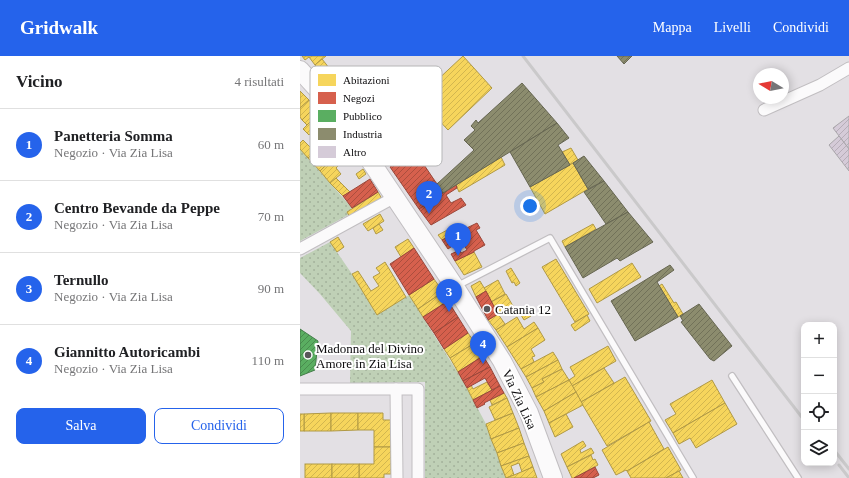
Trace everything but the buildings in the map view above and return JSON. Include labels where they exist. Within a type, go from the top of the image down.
[{"type":"main road","name":"Via Zia Lisa","points":[[300,70],[310,81]]},
{"type":"main road","name":"Via Zia Lisa","points":[[374,166],[455,287],[502,361],[529,413],[553,478]]},
{"type":"street","points":[[764,110],[820,85],[849,68]]},
{"type":"street","points":[[300,249],[395,197]]},
{"type":"street","points":[[300,389],[418,389],[418,478]]},
{"type":"street","points":[[396,389],[397,478]]},
{"type":"lane","points":[[455,287],[550,238],[693,478]]},
{"type":"lane","points":[[732,376],[798,478]]},
{"type":"green space","points":[[300,149],[310,160],[310,166],[315,166],[352,208],[347,212],[348,215],[300,241]]},
{"type":"green space","points":[[330,242],[377,315],[409,295],[463,381],[486,424],[506,478],[425,478],[425,382],[350,383],[351,331],[300,273],[300,258]]},
{"type":"railway","points":[[523,56],[801,416]]},
{"type":"railway","points":[[837,454],[849,469]]},
{"type":"railway","points":[[839,465],[849,478]]},
{"type":"place","name":"Centro Bevande da Peppe","points":[[429,214]]},
{"type":"place","name":"Panetteria Somma","points":[[458,256]]},
{"type":"place","name":"Catania 12","points":[[487,309]]},
{"type":"place","name":"Ternullo","points":[[449,312]]},
{"type":"place","name":"Madonna del Divino Amore in Zia Lisa","points":[[308,355]]},
{"type":"place","name":"Giannitto Autoricambi","points":[[483,364]]}]
